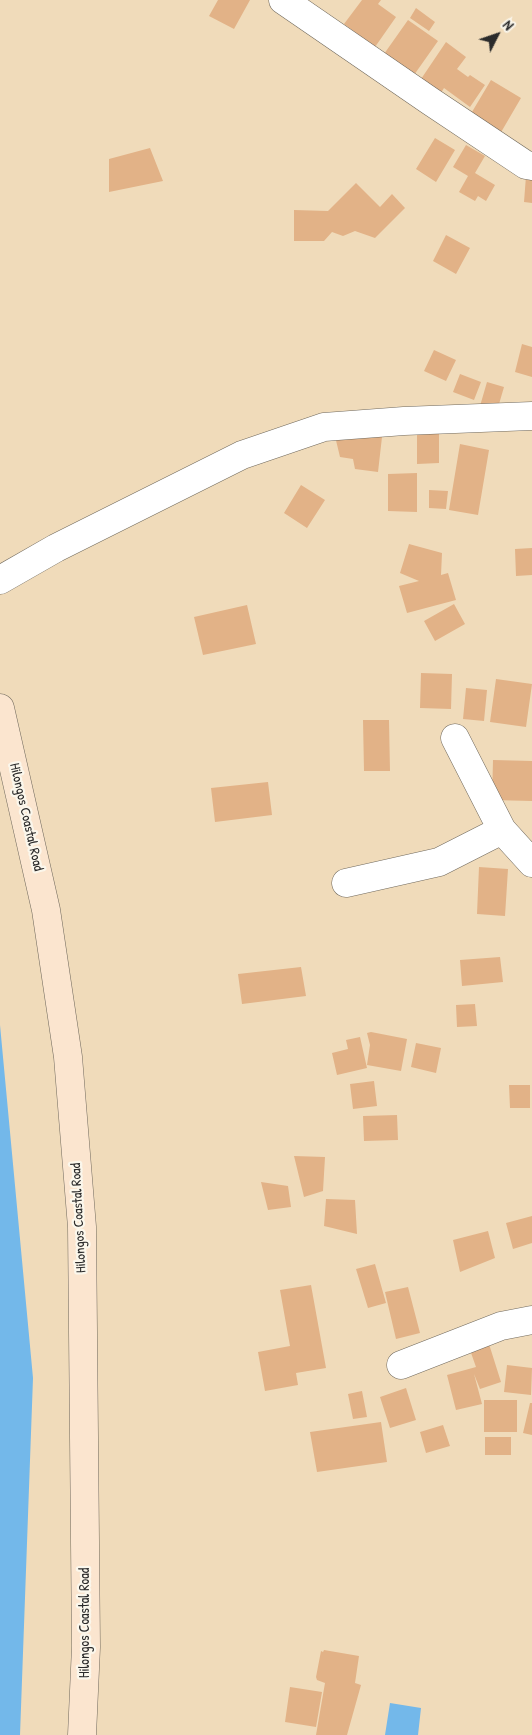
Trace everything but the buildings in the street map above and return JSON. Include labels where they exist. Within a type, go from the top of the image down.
[{"type":"street","points":[[283,0],[430,102],[526,165],[532,166]]},
{"type":"street","points":[[0,580],[56,548],[242,455],[324,427],[404,421],[532,416]]},
{"type":"street","name":"Hilongos Coastal Road","points":[[0,708],[46,910],[68,1057],[81,1217],[86,1637],[82,1735]]},
{"type":"street","points":[[455,738],[502,830],[532,863]]},
{"type":"street","points":[[346,884],[439,862],[502,830]]},
{"type":"street","points":[[400,1365],[502,1326],[532,1320]]},
{"type":"water","points":[[0,1025],[33,1378],[20,1735],[0,1735]]},
{"type":"water","points":[[390,1703],[421,1708],[418,1735],[385,1735]]}]
